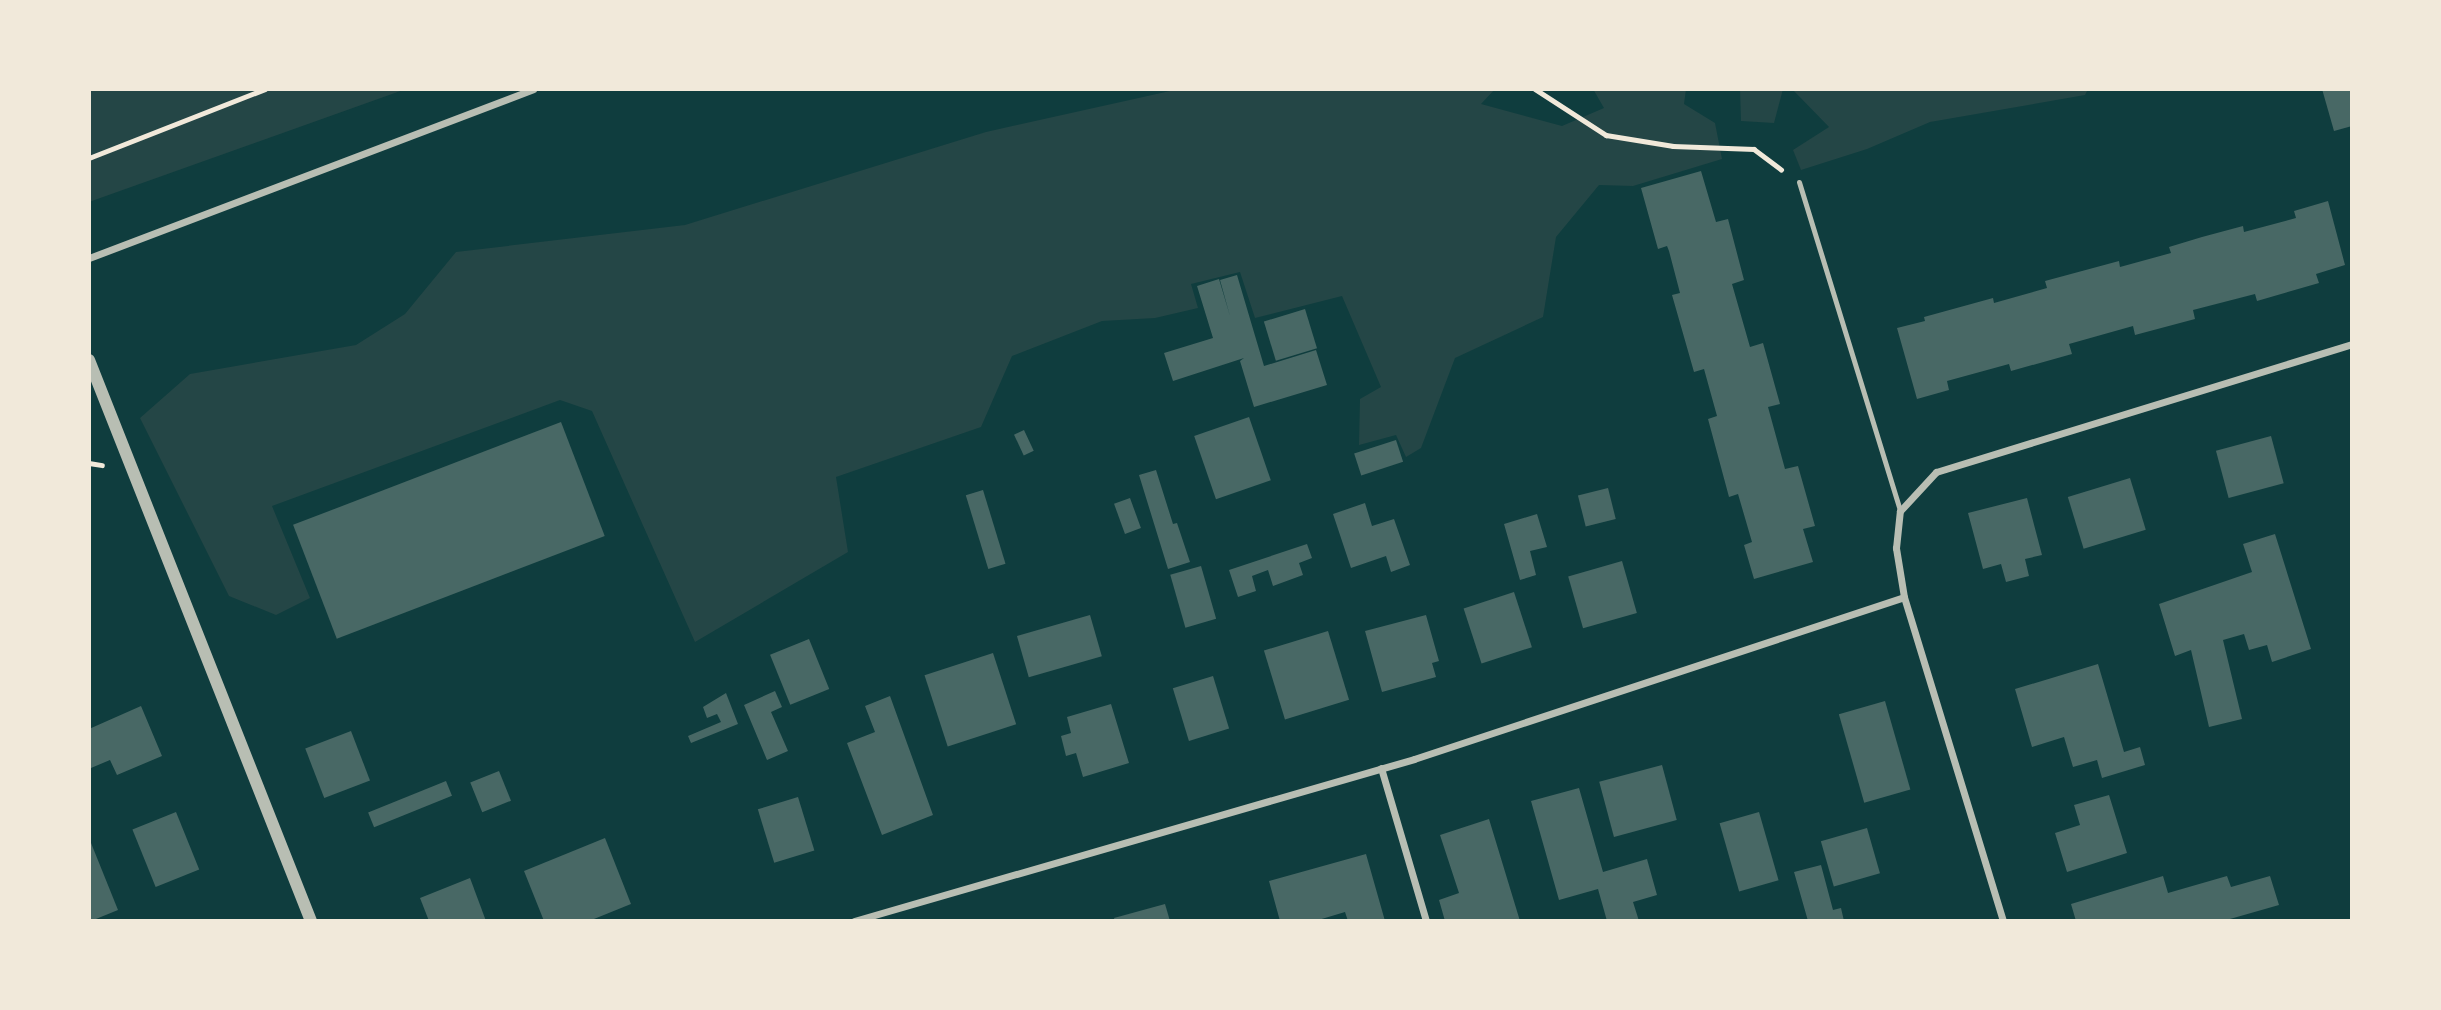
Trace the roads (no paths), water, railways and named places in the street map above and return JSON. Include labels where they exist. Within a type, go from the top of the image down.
[{"type":"street","points":[[89,258],[533,89]]},
{"type":"street","points":[[2003,921],[1904,597],[1896,548],[1900,511],[1936,471],[2352,344]]},
{"type":"street","points":[[89,360],[311,921]]},
{"type":"street","points":[[854,921],[1381,768],[1904,597]]},
{"type":"street","points":[[1381,768],[1426,921]]},
{"type":"lane","points":[[1799,181],[1900,511]]}]
